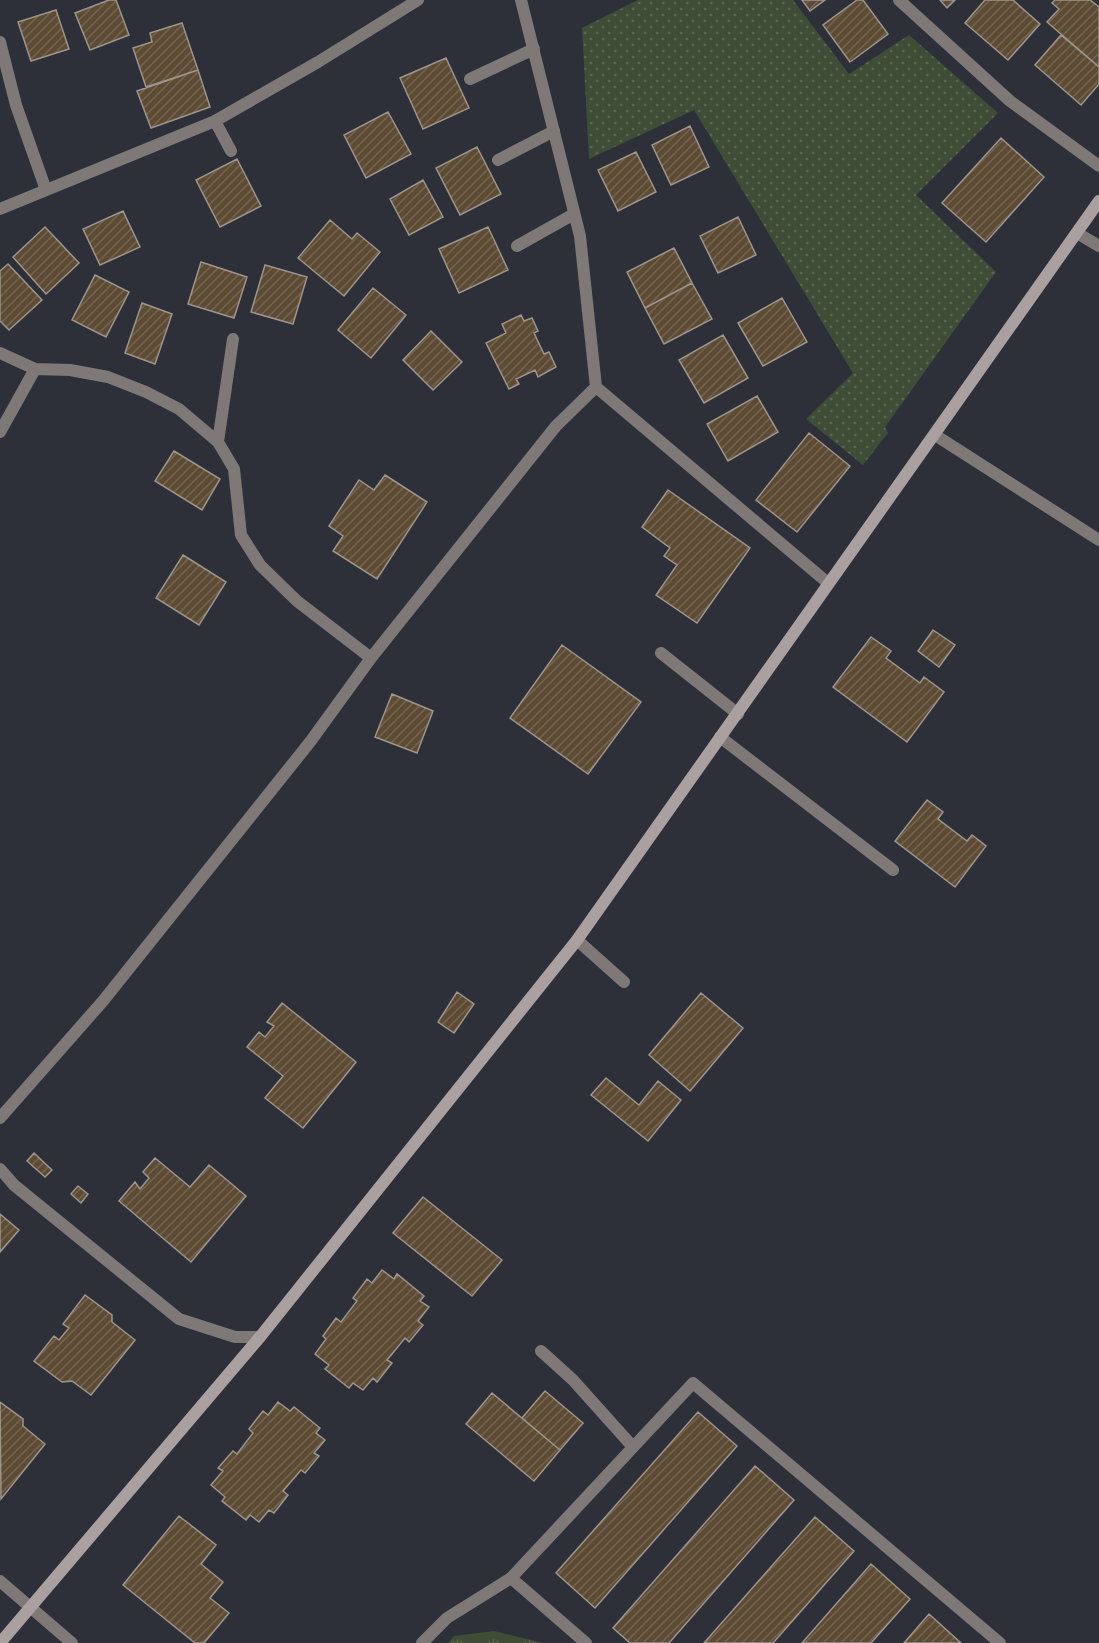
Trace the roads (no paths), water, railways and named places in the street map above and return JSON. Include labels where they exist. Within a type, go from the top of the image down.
[{"type":"street","points":[[0,209],[215,121],[318,63],[418,0]]},
{"type":"street","points":[[521,0],[580,236],[596,387],[828,583]]},
{"type":"street","points":[[899,0],[1010,101],[1099,166]]},
{"type":"street","points":[[0,42],[16,105],[46,190]]},
{"type":"street","points":[[470,79],[534,49]]},
{"type":"street","points":[[215,121],[231,151]]},
{"type":"street","points":[[498,160],[554,131]]},
{"type":"street","points":[[0,1643],[260,1337],[577,940],[1099,201]]},
{"type":"street","points":[[517,246],[574,214]]},
{"type":"street","points":[[1077,233],[1099,246]]},
{"type":"street","points":[[218,442],[233,339]]},
{"type":"street","points":[[0,353],[34,369],[70,370],[108,377],[146,392],[179,409],[218,442],[234,468],[241,536],[260,565],[297,601],[371,658]]},
{"type":"street","points":[[0,432],[34,369]]},
{"type":"street","points":[[0,1118],[110,992],[310,742],[371,658],[556,426],[596,387]]},
{"type":"street","points":[[935,435],[1099,540]]},
{"type":"street","points":[[661,653],[738,714]]},
{"type":"street","points":[[720,737],[893,870]]},
{"type":"street","points":[[577,940],[624,982]]},
{"type":"street","points":[[0,1168],[14,1185],[179,1319],[235,1337],[260,1337]]},
{"type":"street","points":[[541,1351],[573,1380],[633,1448]]},
{"type":"street","points":[[423,1643],[447,1618],[511,1578],[693,1383],[1000,1643]]},
{"type":"street","points":[[511,1578],[586,1643]]},
{"type":"street","points":[[0,1581],[72,1643]]}]
